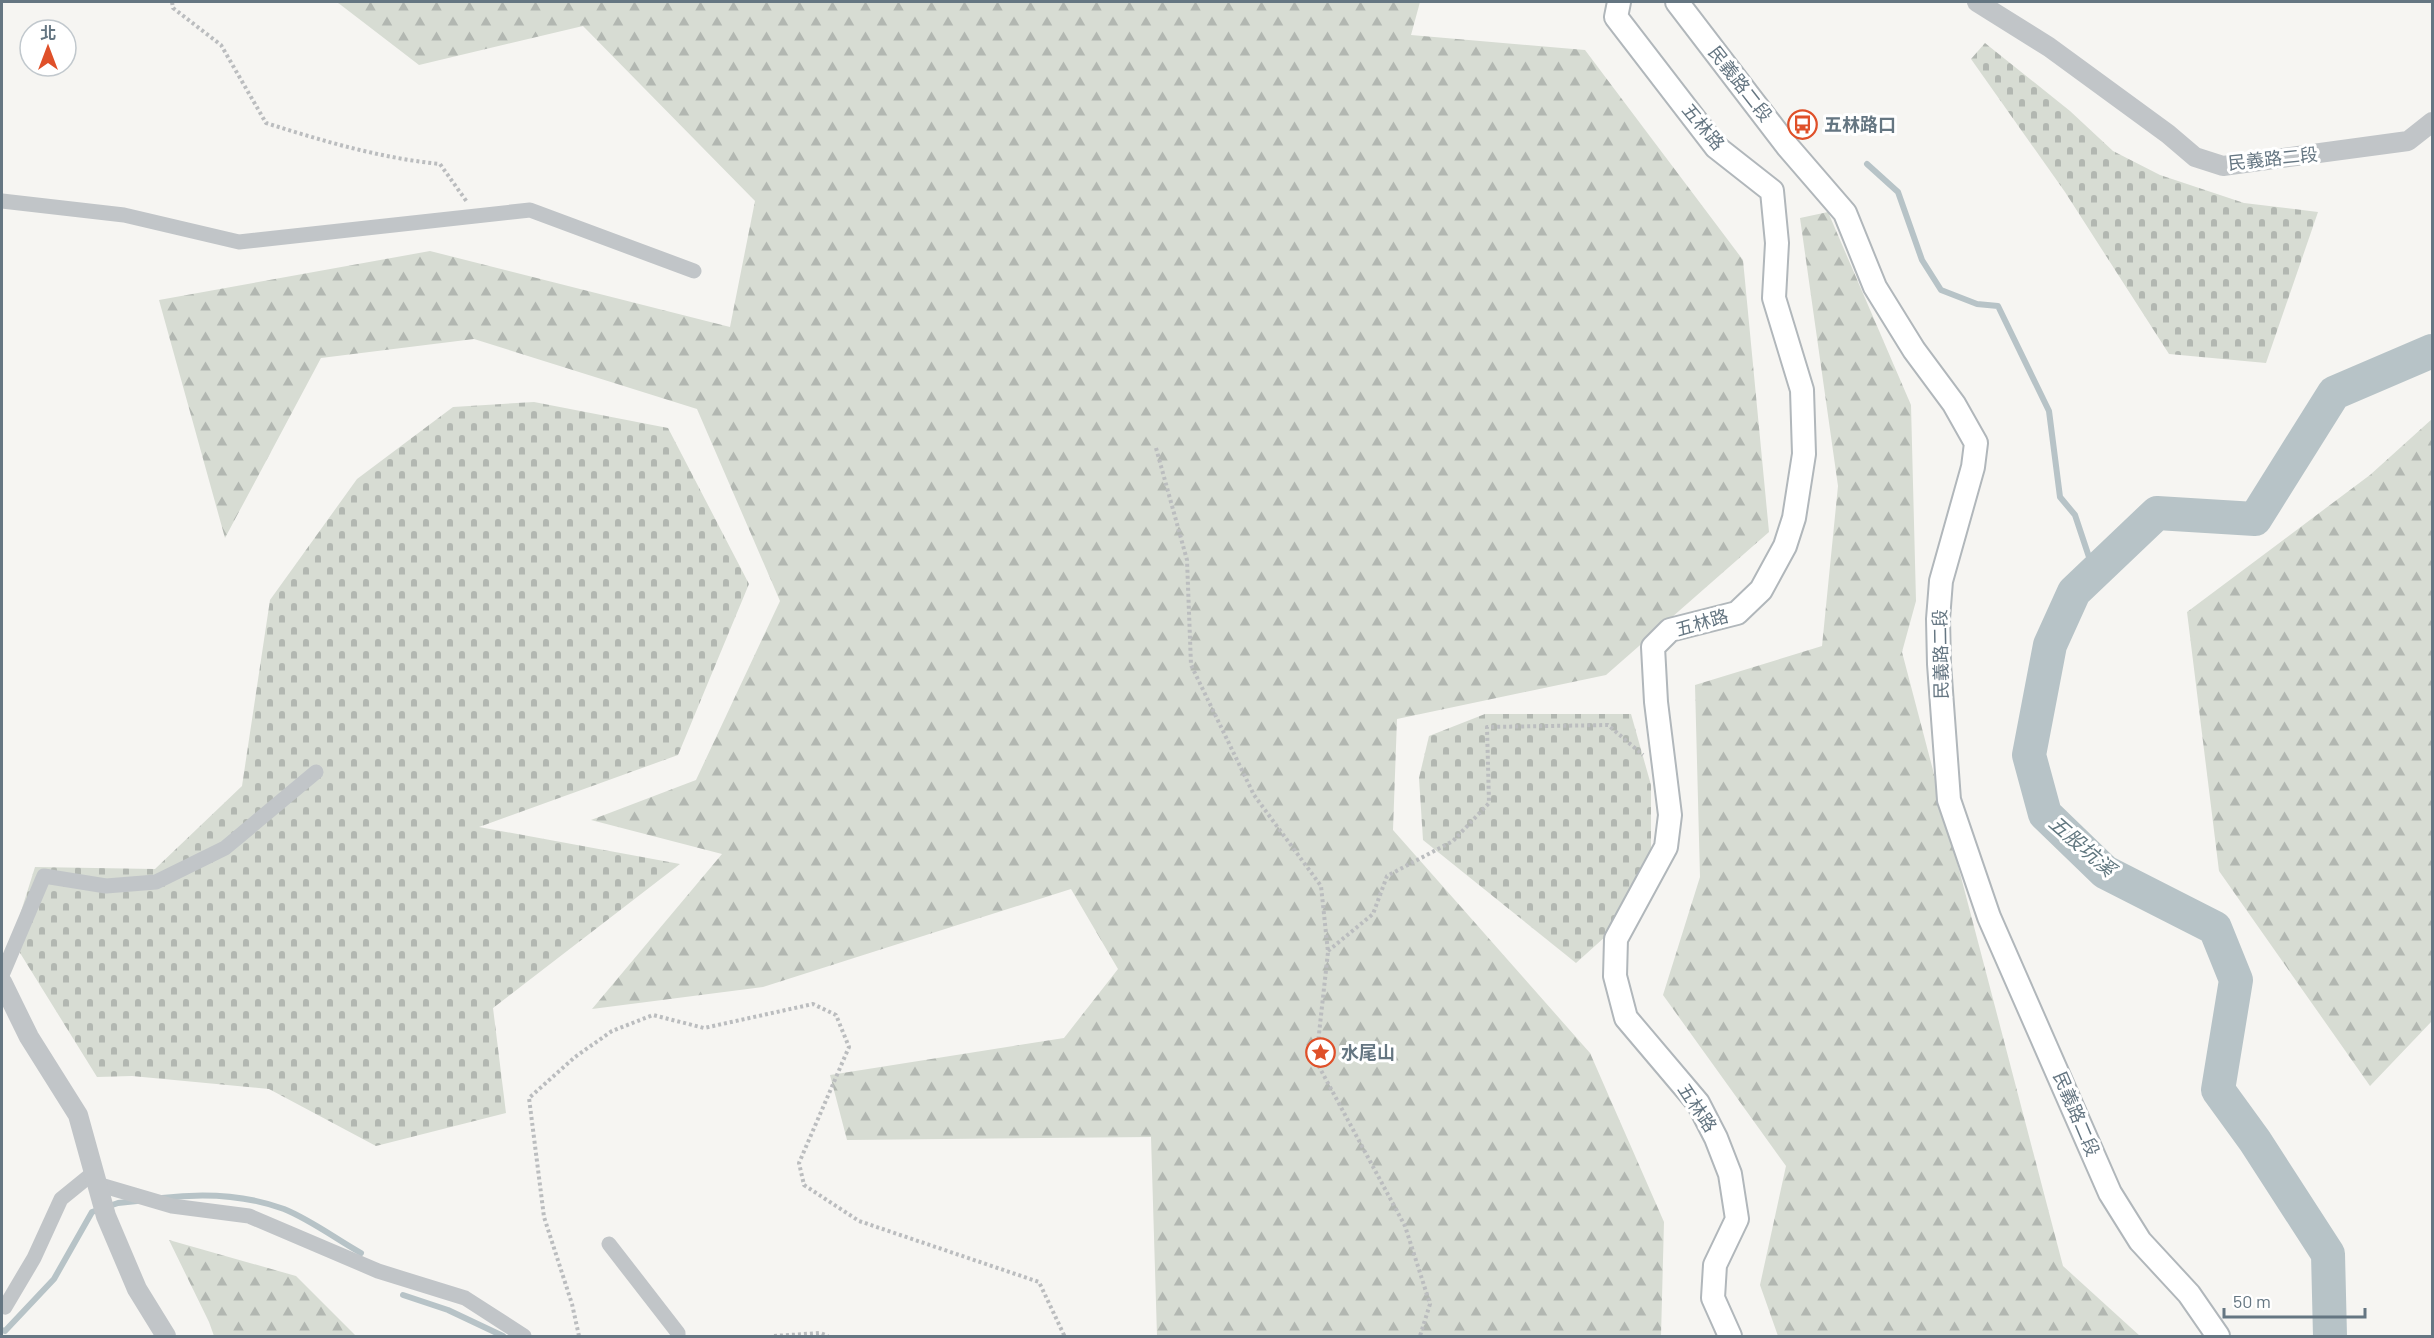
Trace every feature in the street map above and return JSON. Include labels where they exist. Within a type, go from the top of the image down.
[{"type":"main road","name":"五林路","points":[[1619,2],[1616,16],[1716,147],[1772,191],[1777,243],[1774,298],[1802,390],[1804,454],[1794,518],[1785,546],[1761,591],[1737,613],[1670,630],[1653,647],[1656,702],[1670,815],[1666,847],[1616,939],[1615,976],[1626,1018],[1698,1103],[1716,1138],[1730,1174],[1737,1219],[1715,1266],[1713,1298],[1730,1336]]},
{"type":"main road","name":"民義路二段","points":[[1677,2],[1788,147],[1845,213],[1875,286],[1914,350],[1954,404],[1976,443],[1973,467],[1941,581],[1938,619],[1949,800],[1989,917],[2110,1193],[2140,1241],[2189,1294],[2218,1336]]},
{"type":"street","name":"民義路二段","points":[[1977,2],[2049,47],[2168,134],[2195,157],[2223,166],[2408,141],[2433,122]]},
{"type":"street","points":[[2,201],[124,215],[239,242],[530,210],[694,271]]},
{"type":"street","points":[[2,975],[44,876],[106,886],[156,882],[225,848],[316,772]]},
{"type":"street","points":[[2,982],[29,1037],[78,1115],[106,1216],[136,1289],[165,1336]]},
{"type":"street","points":[[2,1306],[5,1307],[34,1258],[61,1199],[97,1183],[172,1206],[249,1216],[378,1271],[465,1298],[524,1336]]},
{"type":"street","points":[[609,1244],[678,1333],[678,1336]]},
{"type":"path","points":[[172,2],[172,8],[220,45],[266,123],[401,160],[440,164],[478,216]]},
{"type":"path","points":[[1156,448],[1187,560],[1191,664],[1254,795],[1321,886],[1328,952],[1316,1061],[1405,1226],[1430,1304],[1420,1336]]},
{"type":"path","points":[[1328,952],[1372,915],[1387,876],[1453,841],[1489,803],[1487,727],[1608,724],[1665,775]]},
{"type":"path","points":[[579,1336],[572,1304],[544,1217],[529,1098],[575,1057],[612,1031],[653,1015],[705,1028],[813,1004],[836,1015],[849,1047],[799,1163],[804,1185],[859,1221],[1039,1282],[1064,1335],[1062,1336]]},
{"type":"path","points":[[774,1336],[820,1333],[828,1336]]},
{"type":"green space","points":[[337,2],[1420,2],[1411,35],[1585,50],[1743,260],[1769,532],[1606,675],[1397,719],[1393,830],[1590,1053],[1664,1222],[1661,1336],[1157,1336],[1151,1137],[847,1140],[830,1075],[1064,1038],[1118,969],[1071,889],[763,987],[592,1009],[722,854],[591,820],[696,780],[780,601],[697,409],[474,339],[321,358],[225,538],[159,300],[430,251],[730,327],[755,201],[583,26],[419,65]]},
{"type":"green space","points":[[1985,43],[2070,111],[2113,151],[2160,175],[2244,203],[2318,212],[2266,363],[2169,354],[2065,192],[1971,59]]},
{"type":"green space","points":[[1828,212],[1911,405],[1916,601],[1902,652],[2063,1266],[2140,1336],[1778,1336],[1760,1285],[1786,1166],[1663,995],[1700,877],[1695,685],[1822,646],[1838,486],[1800,218]]},
{"type":"green space","points":[[534,402],[668,428],[749,584],[678,755],[479,827],[680,864],[493,1008],[506,1113],[376,1146],[269,1089],[132,1076],[97,1077],[12,940],[35,867],[155,869],[242,786],[270,600],[357,479],[453,407]]},
{"type":"green space","points":[[2432,419],[2432,1021],[2370,1086],[2219,871],[2187,612],[2370,475]]},
{"type":"green space","points":[[1485,714],[1631,714],[1651,785],[1651,873],[1616,927],[1576,963],[1423,840],[1419,778],[1429,736]]},
{"type":"green space","points":[[169,1240],[296,1276],[356,1336],[214,1336]]},
{"type":"waterway","points":[[1867,164],[1898,192],[1922,260],[1941,290],[1977,304],[1998,306],[2049,411],[2060,497],[2075,515],[2094,572]]},
{"type":"waterway","name":"五股坑溪","points":[[2330,1336],[2328,1254],[2255,1141],[2218,1090],[2236,980],[2215,928],[2105,872],[2045,814],[2029,755],[2050,645],[2074,592],[2157,513],[2255,519],[2334,393],[2432,351]]},
{"type":"waterway","points":[[162,1198],[224,1196],[269,1204],[304,1219],[361,1253]]},
{"type":"waterway","points":[[2,1330],[5,1331],[54,1279],[92,1212],[118,1203],[137,1201]]},
{"type":"waterway","points":[[403,1295],[448,1310],[503,1336]]},
{"type":"place","name":"五林路口","points":[[1803,125]]},
{"type":"place","name":"水尾山","points":[[1320,1053]]}]
